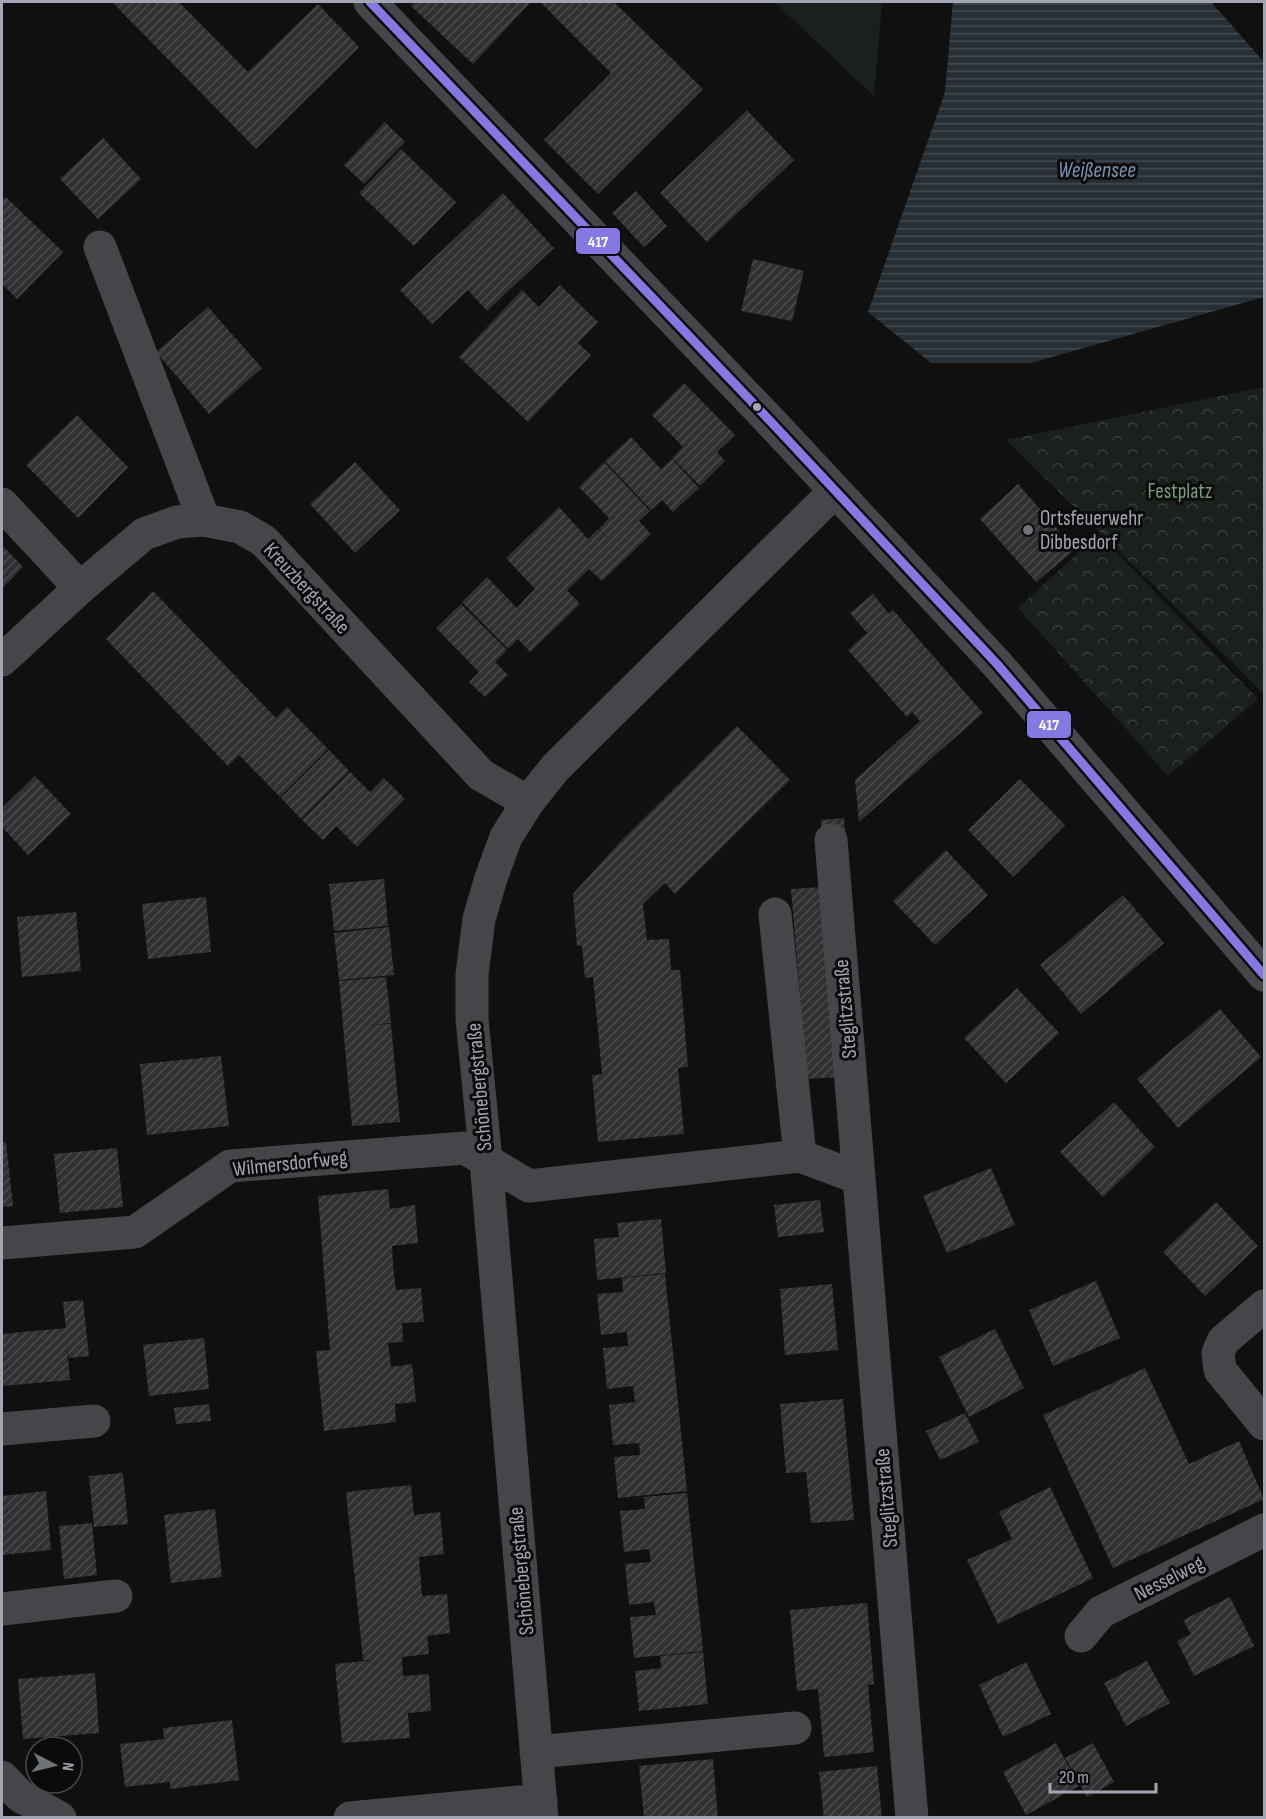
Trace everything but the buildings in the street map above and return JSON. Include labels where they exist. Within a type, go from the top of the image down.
[{"type":"street","points":[[370,2],[773,424],[1009,677],[1264,975]]},
{"type":"street","points":[[100,247],[204,520]]},
{"type":"street","name":"Schönebergstraße","points":[[542,1809],[472,1019],[472,974],[479,919],[506,837],[528,802],[556,767],[835,491]]},
{"type":"street","points":[[2,504],[80,588]]},
{"type":"street","name":"Kreuzbergstraße","points":[[2,660],[80,588],[144,534],[177,522],[204,520],[240,527],[264,541],[481,775],[528,802]]},
{"type":"street","name":"Steglitzstraße","points":[[831,840],[912,1818]]},
{"type":"street","points":[[775,914],[800,1156]]},
{"type":"street","name":"Wilmersdorfweg","points":[[2,1244],[135,1232],[230,1166],[465,1148],[486,1161]]},
{"type":"street","points":[[486,1161],[529,1186],[800,1156],[859,1178]]},
{"type":"street","points":[[1264,1306],[1223,1341],[1218,1353],[1220,1370],[1264,1424]]},
{"type":"street","points":[[2,1429],[94,1421]]},
{"type":"street","name":"Nesselweg","points":[[1081,1636],[1101,1612],[1264,1530]]},
{"type":"street","points":[[2,1609],[116,1596]]},
{"type":"street","points":[[536,1752],[795,1728]]},
{"type":"street","points":[[9,1797],[60,1818]]},
{"type":"street","points":[[350,1818],[542,1809]]},
{"type":"green space","points":[[774,2],[882,2],[874,96]]},
{"type":"green space","name":"Festplatz","points":[[1264,387],[1264,694],[1006,440]]},
{"type":"green space","points":[[1099,534],[1258,699],[1168,776],[1018,608]]},
{"type":"water","name":"Weißensee","points":[[953,2],[1211,2],[1264,62],[1264,297],[1031,363],[931,363],[868,312],[945,92]]},
{"type":"transit line","name":"417","points":[[370,2],[773,424],[997,664],[1264,975]]},
{"type":"place","name":"Ortsfeuerwehr Dibbesdorf","points":[[1028,530]]}]
